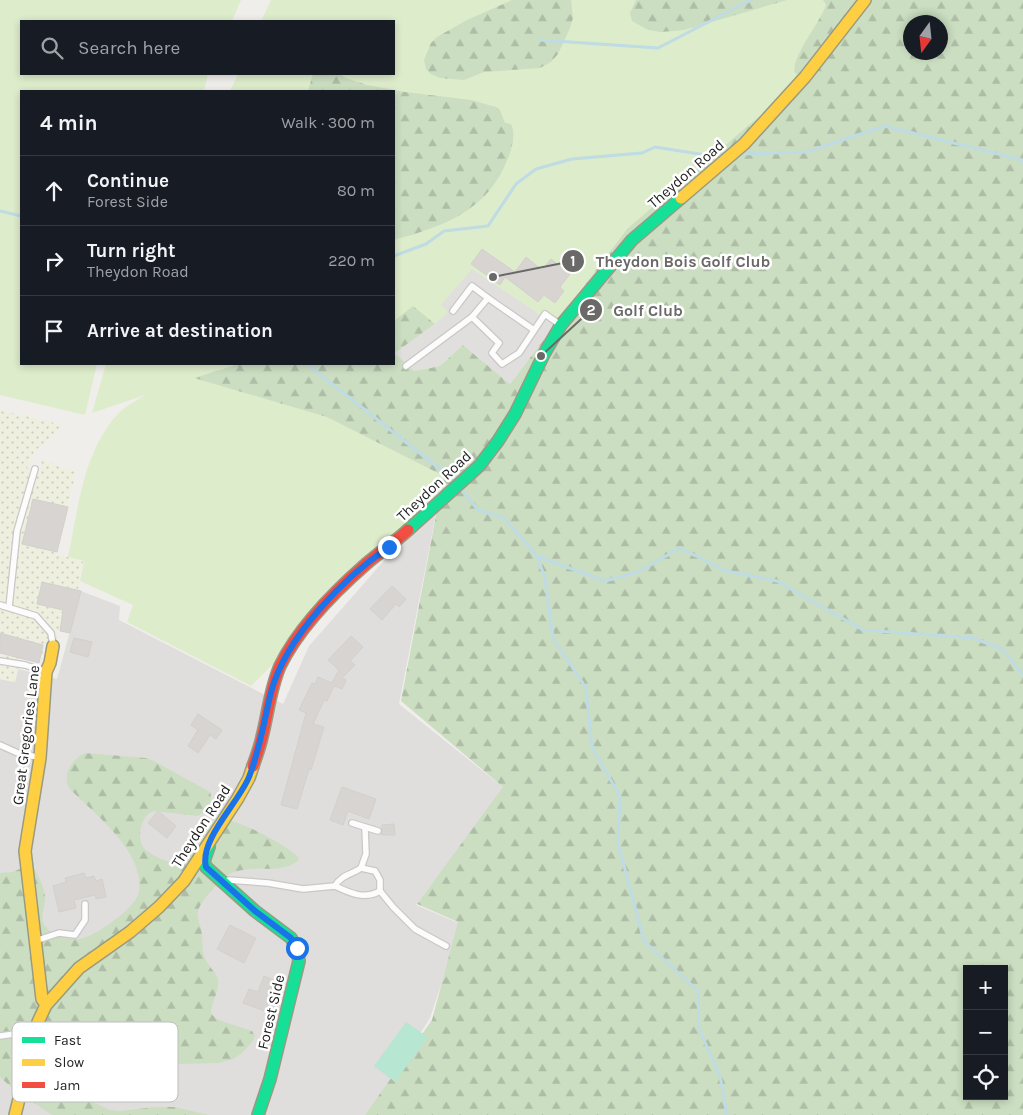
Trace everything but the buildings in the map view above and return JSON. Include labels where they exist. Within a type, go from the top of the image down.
[{"type":"street","name":"Theydon Road","points":[[38,1022],[46,1005],[78,968],[130,932],[184,881],[249,778],[262,738],[272,691],[280,667],[306,626],[340,588],[368,562],[389,547],[479,466],[498,442],[515,414],[544,354],[561,325],[632,240],[744,144],[805,77],[865,0]]},
{"type":"street","name":"Great Gregories Lane","points":[[46,1005],[42,999],[25,851],[40,758],[46,672],[50,663],[53,646]]},
{"type":"street","name":"Forest Side","points":[[211,837],[204,861],[206,867],[255,911],[291,938],[297,948],[299,961],[270,1080],[258,1115]]},
{"type":"street","name":"Theydon Road","points":[[16,1115],[19,1102]]},
{"type":"lane","points":[[453,311],[472,286],[534,330]]},
{"type":"lane","points":[[406,366],[472,317],[488,298]]},
{"type":"lane","points":[[472,317],[499,343],[492,353],[502,364],[519,354],[545,314],[561,325]]},
{"type":"lane","points":[[9,607],[17,531],[35,469]]},
{"type":"lane","points":[[0,605],[36,616],[51,632],[53,646]]},
{"type":"lane","points":[[0,661],[25,665],[46,672]]},
{"type":"lane","points":[[0,745],[20,754],[40,758]]},
{"type":"lane","points":[[352,823],[378,831]]},
{"type":"lane","points":[[335,886],[339,878],[352,874],[361,868],[366,854],[365,828]]},
{"type":"lane","points":[[361,868],[375,871],[380,880],[380,891],[414,929],[446,946]]},
{"type":"lane","points":[[218,879],[268,882],[303,889],[335,886],[362,896],[372,896],[380,891]]},
{"type":"lane","points":[[35,941],[59,933],[76,935],[85,920],[85,904]]},
{"type":"shaded area","points":[[472,269],[555,325],[510,384],[463,345],[439,366],[414,371],[395,353],[435,324],[448,312],[441,305]]},
{"type":"shaded area","points":[[439,498],[399,704],[504,788],[416,905],[461,924],[430,1018],[368,1115],[0,1115],[0,679],[14,682],[18,669],[57,679],[81,591],[120,606],[119,620],[283,704],[309,646]]},
{"type":"green space","points":[[0,0],[241,0],[232,20],[20,20],[20,75],[208,75],[204,90],[20,90],[20,365],[97,365],[85,415],[0,395]]},
{"type":"green space","points":[[271,0],[1018,0],[1023,135],[627,229],[442,474],[456,482],[251,686],[127,622],[133,605],[80,581],[84,561],[68,557],[79,501],[89,464],[96,446],[117,415],[145,395],[92,413],[106,365],[395,365],[395,90],[230,90],[238,75],[395,75],[395,20],[261,20]]},
{"type":"green space","points":[[512,0],[571,0],[573,18],[570,28],[558,54],[551,62],[540,68],[484,72],[464,80],[440,78],[431,74],[426,69],[424,60],[431,43],[437,37],[467,20]]},
{"type":"green space","points":[[636,0],[787,0],[684,30],[661,32],[648,30],[632,21],[630,13]]},
{"type":"green space","points":[[823,0],[1023,0],[1023,1115],[365,1115],[432,1020],[458,922],[417,904],[503,787],[401,701],[444,473],[442,475],[327,417],[194,378],[236,365],[395,365],[395,353],[414,371],[440,366],[463,345],[510,384],[627,229],[782,97],[800,76],[795,73],[795,66],[801,49],[823,12],[826,5]]},
{"type":"green space","points":[[313,75],[342,75],[367,85],[394,90],[308,90]]},
{"type":"green space","points":[[395,90],[471,100],[496,107],[500,110],[505,123],[511,124],[513,141],[511,150],[499,176],[489,191],[462,214],[430,229],[395,240]]},
{"type":"green space","points":[[413,306],[435,324],[395,353],[395,320]]},
{"type":"green space","points":[[0,410],[63,425],[34,452],[27,468],[40,471],[42,460],[76,472],[56,554],[83,561],[78,588],[81,591],[70,633],[57,630],[57,646],[45,645],[40,663],[21,659],[15,682],[0,679]]},
{"type":"green space","points":[[85,753],[146,758],[210,792],[211,800],[208,807],[197,816],[154,811],[146,816],[141,826],[141,842],[146,850],[160,859],[173,862],[190,854],[203,839],[213,822],[220,820],[232,821],[264,834],[299,858],[298,861],[283,868],[250,869],[230,874],[208,895],[198,911],[197,916],[202,932],[204,956],[218,979],[218,988],[211,1013],[216,1019],[252,1031],[255,1036],[241,1054],[233,1059],[218,1063],[178,1064],[178,1022],[12,1022],[12,1088],[0,1077],[0,873],[12,872],[32,864],[45,895],[43,923],[52,933],[68,939],[83,938],[105,927],[128,909],[139,894],[140,882],[137,871],[125,846],[108,825],[70,789],[67,773],[72,763]]},
{"type":"green space","points":[[406,1022],[428,1037],[395,1082],[374,1066]]},
{"type":"green space","points":[[33,1102],[93,1102],[110,1110],[119,1111],[174,1107],[209,1115],[52,1115]]},
{"type":"waterway","points":[[540,40],[658,48],[751,0]]},
{"type":"waterway","points":[[741,154],[806,152],[885,126],[1022,160],[1023,162]]},
{"type":"waterway","points":[[395,256],[426,244],[444,231],[488,226],[516,184],[536,169],[572,159],[642,153],[655,147],[706,155],[722,154]]},
{"type":"waterway","points":[[0,211],[20,216]]},
{"type":"waterway","points":[[308,365],[455,481]]},
{"type":"waterway","points":[[460,488],[478,510],[504,518],[537,556],[545,578],[553,638],[586,688],[592,748],[620,796],[618,843],[644,941],[698,991],[699,1029],[720,1076],[727,1115]]},
{"type":"waterway","points":[[537,556],[605,581],[638,572],[680,548],[726,571],[777,581],[863,630],[973,638],[1002,649],[1023,674]]},
{"type":"traffic: fast","points":[[408,530],[479,466],[515,414],[544,354],[561,325],[632,240],[681,198]]},
{"type":"traffic: fast","points":[[209,847],[204,861],[206,867],[255,911],[291,938],[297,948],[299,961],[270,1079],[258,1115]]},
{"type":"traffic: slow","points":[[681,198],[744,144],[805,77],[865,0]]},
{"type":"traffic: slow","points":[[46,1005],[42,999],[25,851],[40,758],[46,672],[50,663],[53,646]]},
{"type":"traffic: slow","points":[[38,1022],[46,1005],[79,968],[130,932],[159,907],[184,881],[238,798],[253,766]]},
{"type":"traffic: slow","points":[[15,1115],[18,1102]]},
{"type":"traffic: jam","points":[[253,766],[261,741],[271,693],[280,666],[297,638],[318,611],[342,586],[408,530]]},
{"type":"place","name":"Theydon Bois Golf Club","points":[[493,277]]},
{"type":"place","name":"Golf Club","points":[[541,356]]},
{"type":"route","points":[[297,948],[291,938],[255,911],[206,867],[204,861],[211,837],[238,798],[249,778],[262,738],[272,691],[280,667],[291,647],[306,626],[340,588],[368,562],[389,547]]}]
